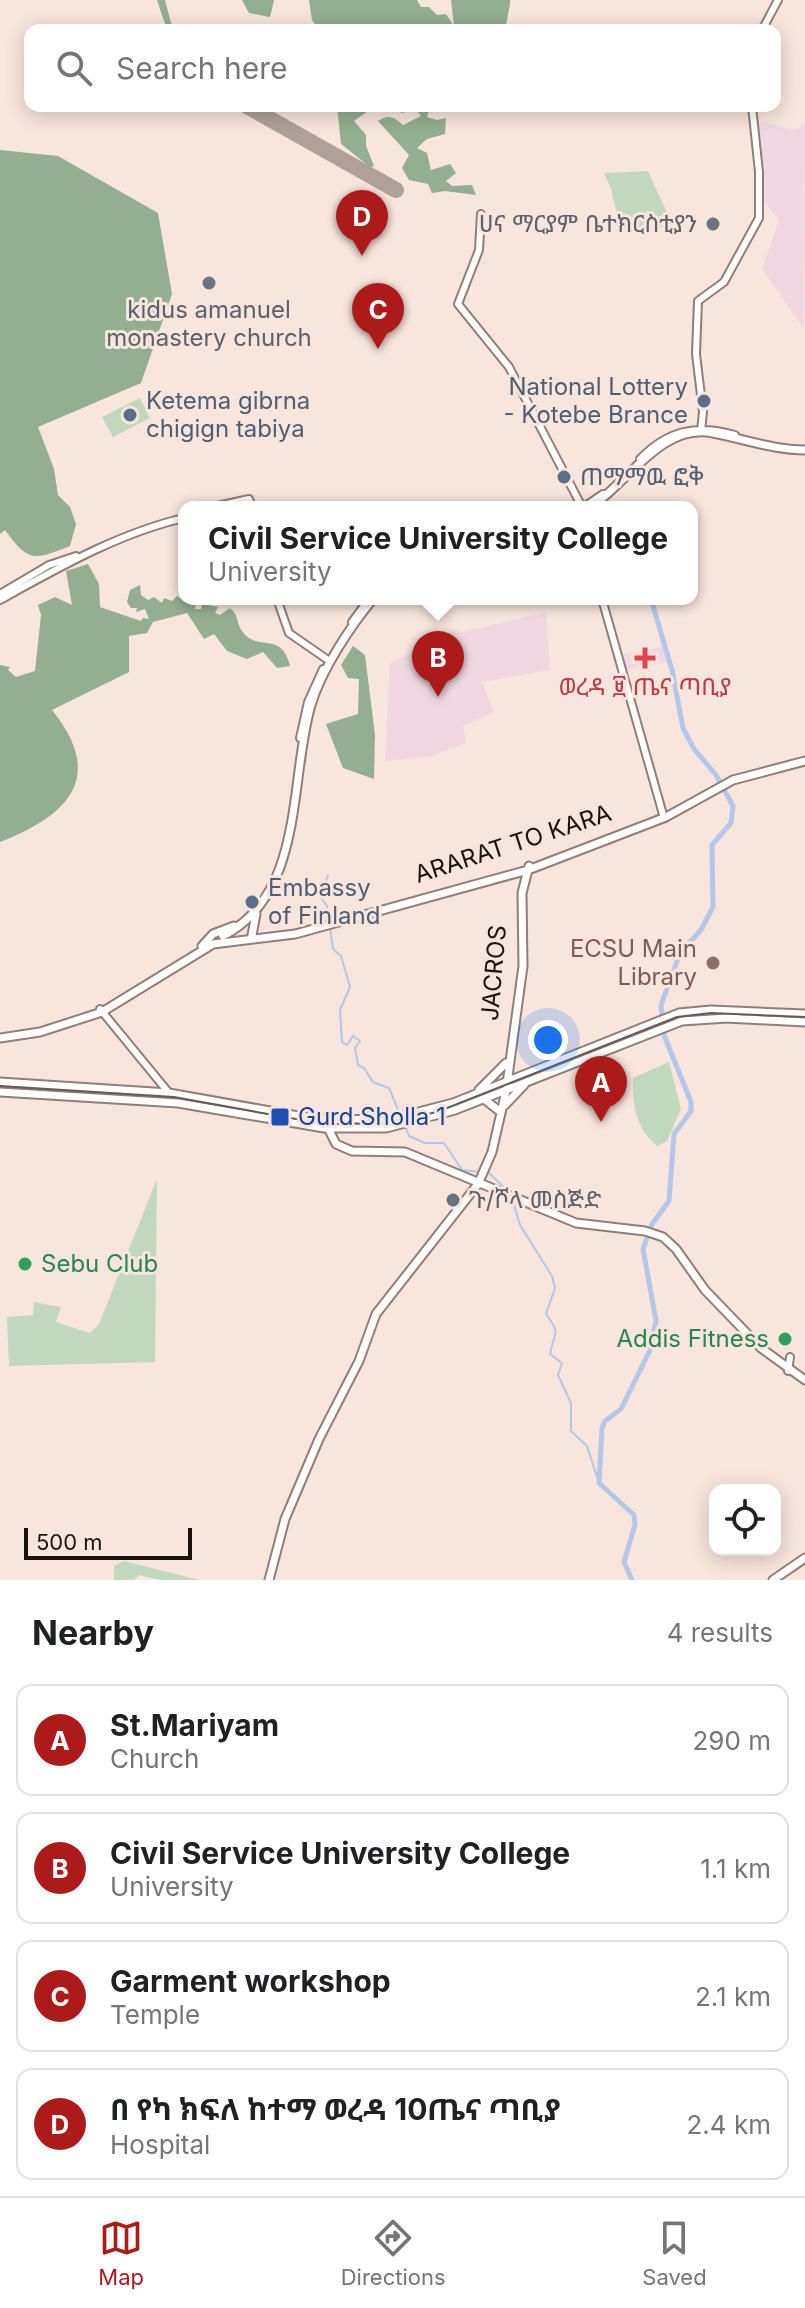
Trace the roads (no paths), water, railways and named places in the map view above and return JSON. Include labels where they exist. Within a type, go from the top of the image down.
[{"type":"main road","points":[[765,24],[778,0]]},
{"type":"main road","points":[[701,430],[703,412],[696,354],[698,301],[724,282],[759,218],[753,112]]},
{"type":"main road","points":[[481,214],[479,250],[458,304],[509,367],[580,501]]},
{"type":"main road","points":[[598,501],[667,441],[701,430]]},
{"type":"main road","points":[[592,501],[659,442],[683,431],[701,430],[767,447],[805,448]]},
{"type":"main road","points":[[0,594],[49,565],[101,548],[147,525],[178,517]]},
{"type":"main road","points":[[0,600],[88,553]]},
{"type":"main road","points":[[279,605],[289,633],[328,660]]},
{"type":"main road","points":[[0,1037],[50,1028],[101,1010],[222,937],[255,911],[268,894],[286,850],[306,711],[315,682],[367,605]]},
{"type":"main road","points":[[293,802],[316,693],[367,605]]},
{"type":"main road","points":[[605,605],[664,816]]},
{"type":"main road","name":"ARARAT TO KARA","points":[[222,937],[277,937],[526,868],[664,816],[726,781],[805,760]]},
{"type":"main road","name":"JACROS","points":[[479,1177],[491,1145],[508,1064],[521,966],[519,897],[526,868]]},
{"type":"main road","points":[[252,935],[255,911]]},
{"type":"main road","name":"ARARAT TO KARA","points":[[222,937],[329,923]]},
{"type":"main road","points":[[101,1010],[169,1093]]},
{"type":"main road","points":[[0,1092],[37,1089],[169,1093],[321,1120],[402,1122],[666,1021],[711,1010],[805,1014]]},
{"type":"main road","points":[[666,1021],[805,1022]]},
{"type":"main road","points":[[0,1082],[37,1089],[178,1103],[340,1129],[402,1122],[484,1099],[656,1025]]},
{"type":"main road","points":[[473,1095],[508,1064],[526,1073]]},
{"type":"main road","points":[[484,1099],[500,1108],[525,1083]]},
{"type":"main road","points":[[313,1127],[352,1151],[405,1152],[479,1177],[512,1197],[578,1226],[648,1233],[676,1249],[726,1315],[774,1365],[805,1382]]},
{"type":"main road","points":[[328,1128],[335,1142]]},
{"type":"main road","points":[[335,1142],[340,1129]]},
{"type":"main road","points":[[268,1580],[280,1532],[299,1484],[383,1305],[479,1177]]},
{"type":"main road","points":[[726,1315],[788,1371],[805,1382]]},
{"type":"main road","points":[[788,1371],[790,1357]]},
{"type":"main road","points":[[775,1580],[805,1560]]},
{"type":"waterway","points":[[632,1580],[624,1562],[635,1525],[634,1515],[599,1483],[602,1428],[605,1421],[621,1409],[650,1350],[656,1321],[643,1249],[652,1224],[669,1201],[674,1134],[691,1111],[691,1102],[664,1035],[661,1005],[680,953],[701,930],[713,907],[712,845],[731,823],[733,806],[716,775],[694,749],[683,728],[672,670],[653,605]]},
{"type":"waterway","points":[[328,875],[320,896],[327,906],[329,922]]},
{"type":"waterway","points":[[330,928],[333,949],[341,956],[350,987],[340,1010],[342,1042],[347,1045],[353,1036],[360,1041],[355,1048],[358,1065],[364,1068],[373,1082],[389,1088],[399,1112]]},
{"type":"waterway","points":[[405,1126],[409,1136],[425,1143],[444,1143],[462,1170],[489,1173],[512,1195]]},
{"type":"waterway","points":[[513,1201],[520,1225],[552,1276],[555,1288],[546,1314],[556,1333],[550,1354],[562,1363],[558,1375],[571,1403],[571,1431],[587,1446],[599,1483]]},
{"type":"tram line","points":[[0,1086],[174,1097],[324,1124],[386,1123],[437,1112],[677,1017],[711,1013],[805,1017]]},
{"type":"place","name":"ሀና ማርያም ቤተክርስቲያን","points":[[713,224]]},
{"type":"place","name":"በ የካ ክፍለ ከተማ ወረዳ 10ጤና ጣቢያ","points":[[362,256]]},
{"type":"place","name":"kidus amanuel monastery church","points":[[209,283]]},
{"type":"place","name":"Garment workshop","points":[[378,349]]},
{"type":"place","name":"National Lottery - Kotebe Brance","points":[[704,401]]},
{"type":"place","name":"Ketema gibrna chigign tabiya","points":[[130,415]]},
{"type":"place","name":"ጠማማዉ ፎቅ","points":[[564,477]]},
{"type":"place","name":"ወረዳ ፱ ጤና ጣቢያ","points":[[645,658]]},
{"type":"place","name":"Civil Service University College","points":[[438,697]]},
{"type":"place","name":"Embassy of Finland","points":[[252,902]]},
{"type":"place","name":"ECSU Main Library","points":[[713,963]]},
{"type":"place","name":"Gurd Sholla 1","points":[[280,1117]]},
{"type":"place","name":"St.Mariyam","points":[[601,1122]]},
{"type":"place","name":"ጉ/ሾላ መስጅድ","points":[[453,1200]]},
{"type":"place","name":"Sebu Club","points":[[25,1264]]},
{"type":"place","name":"Addis Fitness","points":[[785,1339]]}]
